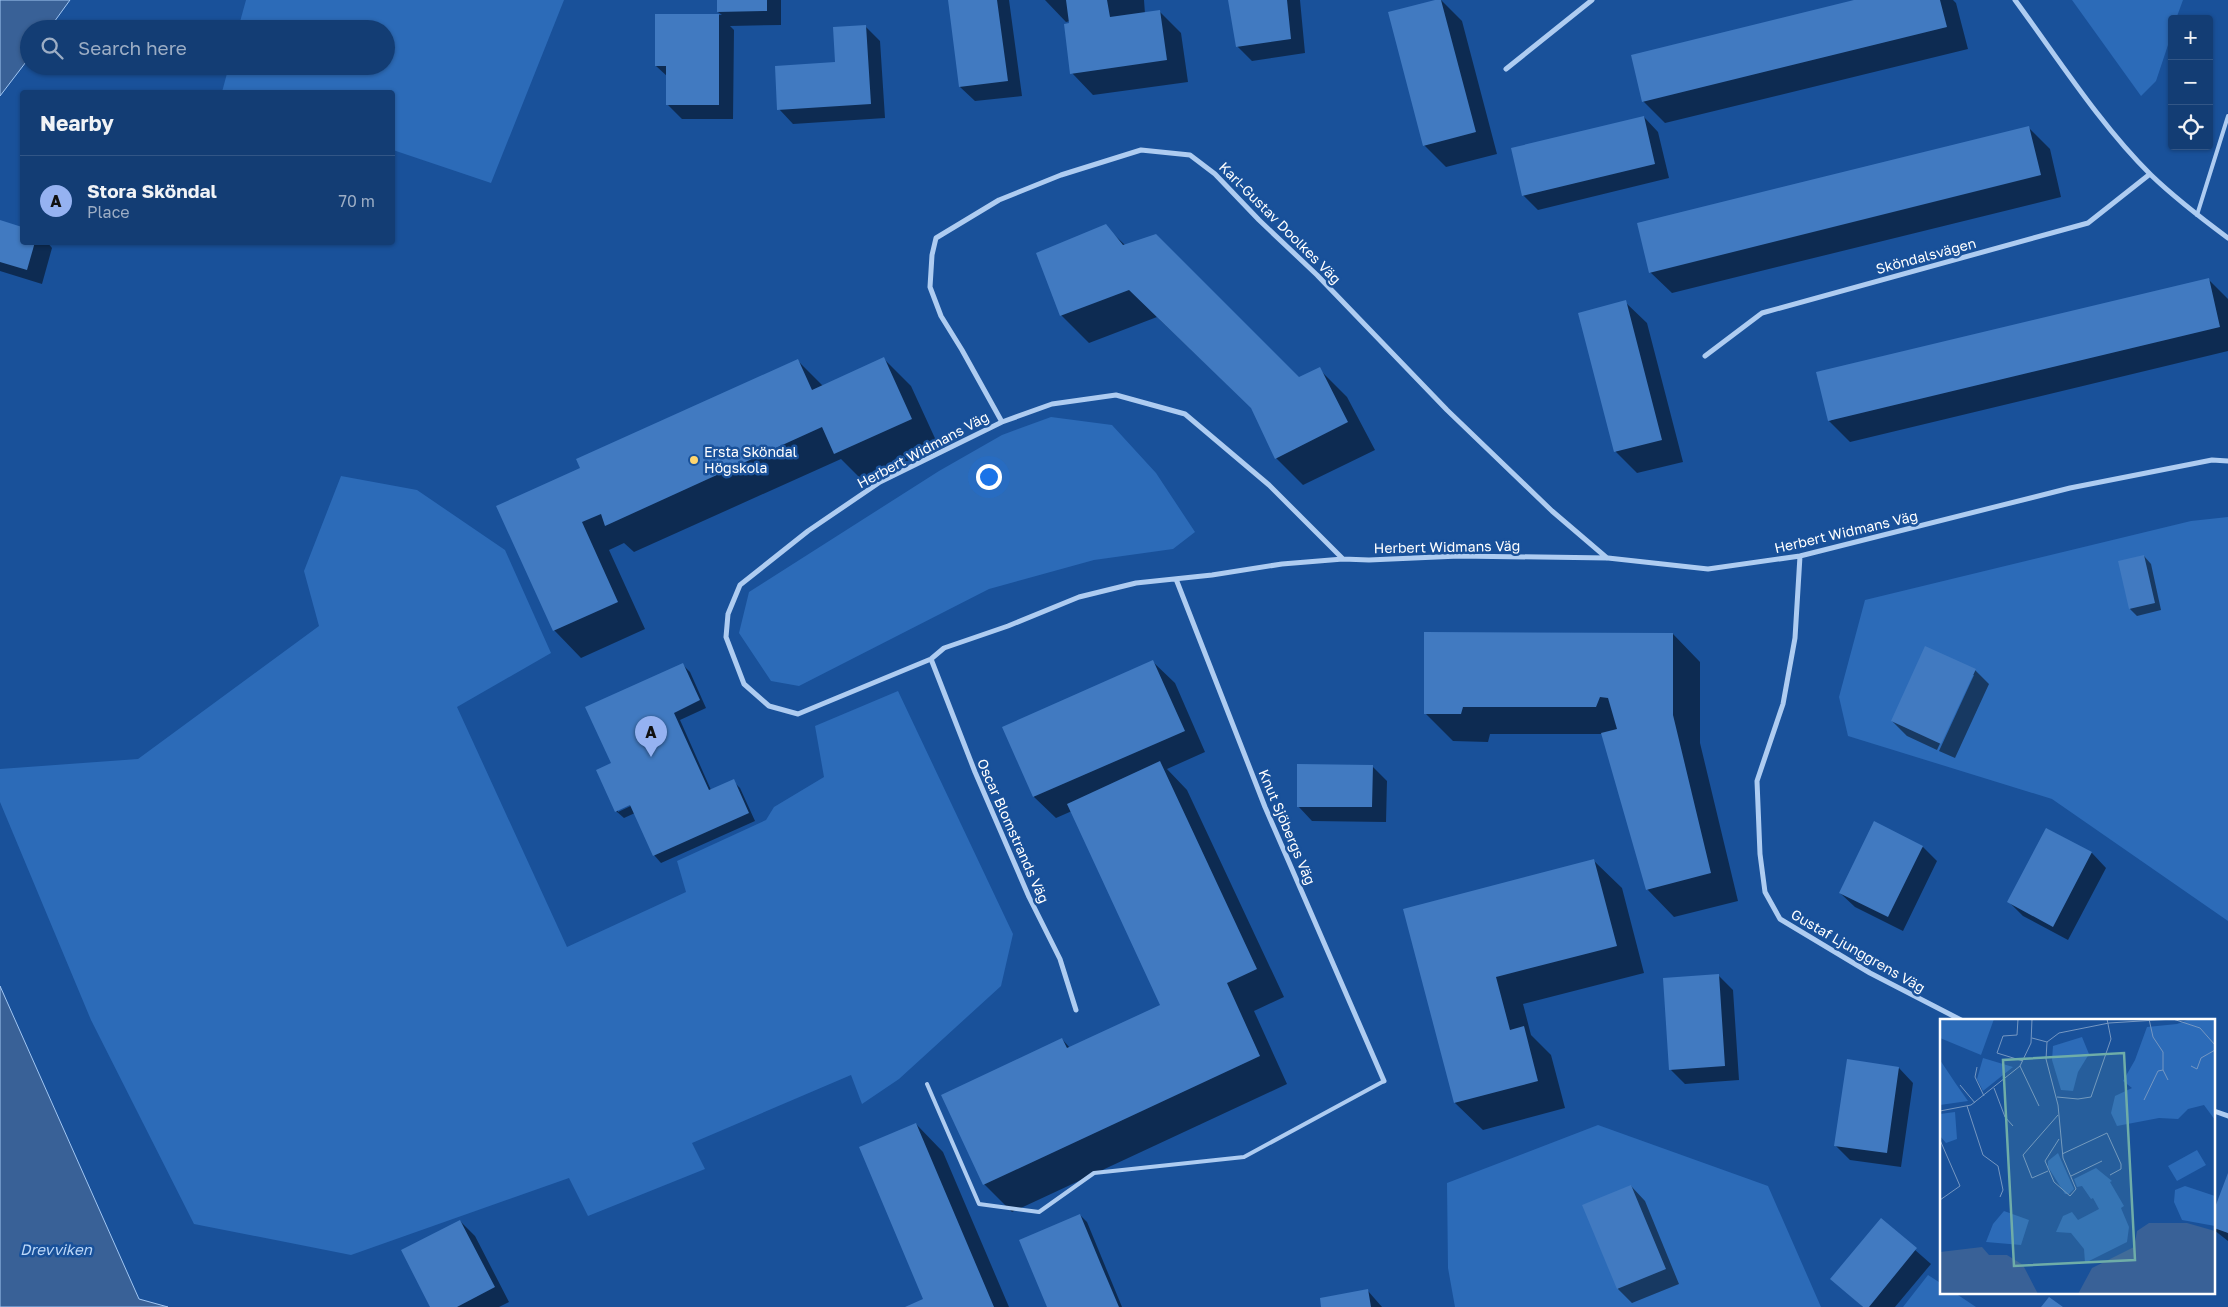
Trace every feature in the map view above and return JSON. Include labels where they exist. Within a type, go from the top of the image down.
[{"type":"street","points":[[1506,69],[1592,0]]},
{"type":"street","points":[[2015,0],[2109,127],[2150,174],[2197,215],[2228,238]]},
{"type":"street","name":"Karl-Gustav Doolkes Väg","points":[[1002,422],[962,350],[940,316],[930,287],[932,255],[936,238],[999,200],[1061,175],[1141,150],[1190,155],[1215,174],[1330,289],[1446,410],[1552,512],[1608,558]]},
{"type":"street","name":"Sköndalsvägen","points":[[1706,356],[1762,313],[2088,223],[2150,174]]},
{"type":"street","name":"Herbert Widmans Väg","points":[[1343,559],[1268,485],[1185,414],[1116,396],[1052,404],[1002,422],[880,482],[808,531],[740,585],[728,614],[726,637],[744,684],[769,706],[798,714],[931,659],[944,648],[1008,626],[1079,597],[1136,583],[1282,564],[1343,559],[1369,560],[1459,556],[1608,558],[1708,569],[1800,556],[2070,488],[2212,460],[2228,461]]},
{"type":"street","name":"Gustaf Ljunggrens Väg","points":[[1800,556],[1795,638],[1782,704],[1757,781],[1760,854],[1765,892],[1780,919],[1870,973],[1959,1019]]},
{"type":"street","name":"Knut Sjöbergs Väg","points":[[1176,579],[1265,807],[1384,1081]]},
{"type":"street","name":"Oscar Blomstrands Väg","points":[[931,659],[979,781],[1029,897],[1060,959],[1076,1010]]},
{"type":"street","points":[[2216,1112],[2228,1116]]},
{"type":"lane","points":[[2197,215],[2228,116]]},
{"type":"lane","points":[[927,1084],[979,1204],[1039,1212],[1094,1172],[1244,1157],[1384,1081]]},
{"type":"shaded area","points":[[246,0],[564,0],[491,183],[395,151],[395,90],[223,90],[227,75],[395,75],[395,20],[240,20]]},
{"type":"shaded area","points":[[2072,0],[2183,0],[2177,15],[2168,15],[2168,45],[2156,81],[2141,96]]},
{"type":"shaded area","points":[[1051,417],[1112,425],[1156,473],[1195,532],[1173,549],[1094,560],[989,589],[799,686],[771,681],[739,633],[749,592],[939,471],[1002,435]]},
{"type":"shaded area","points":[[341,476],[417,490],[505,550],[551,653],[457,707],[567,947],[686,892],[677,861],[766,820],[774,807],[824,777],[815,726],[898,691],[1013,934],[1001,986],[899,1079],[862,1104],[851,1075],[692,1143],[705,1169],[588,1216],[569,1178],[351,1255],[194,1224],[91,1020],[0,802],[0,769],[138,759],[319,626],[304,571]]},
{"type":"shaded area","points":[[2228,517],[2228,921],[2052,799],[1848,736],[1839,697],[1865,600],[2191,521]]},
{"type":"shaded area","points":[[1598,1125],[1768,1186],[1821,1307],[1455,1307],[1448,1268],[1447,1183]]},
{"type":"shaded area","points":[[1928,1275],[1940,1283],[1940,1294],[1956,1294],[1976,1307],[1903,1307]]},
{"type":"water","points":[[0,0],[70,0],[56,20],[20,20],[20,70],[0,96]]},
{"type":"water","name":"Drevviken","points":[[0,986],[139,1299],[168,1307],[0,1307]]},
{"type":"building","points":[[717,0],[767,0],[767,11],[717,12]]},
{"type":"building","points":[[948,0],[997,0],[1008,81],[959,87]]},
{"type":"building","points":[[1066,0],[1107,0],[1110,17],[1160,10],[1167,60],[1070,74],[1064,24],[1069,23]]},
{"type":"building","points":[[1228,0],[1287,0],[1291,39],[1236,47]]},
{"type":"building","points":[[1441,0],[1476,132],[1423,146],[1388,12]]},
{"type":"building","points":[[1854,0],[1940,0],[1947,27],[1642,102],[1631,55]]},
{"type":"building","points":[[655,14],[719,14],[719,105],[666,105],[666,66],[655,66]]},
{"type":"building","points":[[866,25],[871,104],[777,110],[775,66],[835,62],[833,27]]},
{"type":"building","points":[[1644,116],[1655,164],[1522,196],[1511,148]]},
{"type":"building","points":[[2029,126],[2041,175],[1649,273],[1637,223]]},
{"type":"building","points":[[0,220],[20,226],[20,245],[34,245],[27,270],[0,262]]},
{"type":"building","points":[[1106,224],[1123,245],[1156,234],[1299,377],[1320,367],[1348,422],[1275,459],[1251,408],[1129,290],[1060,316],[1036,253]]},
{"type":"building","points":[[2209,278],[2220,327],[1828,421],[1816,372]]},
{"type":"building","points":[[1626,300],[1662,440],[1614,452],[1578,313]]},
{"type":"building","points":[[884,357],[912,419],[834,454],[822,427],[605,526],[601,514],[582,522],[618,602],[553,631],[496,506],[580,468],[576,459],[798,359],[812,390]]},
{"type":"building","points":[[2144,555],[2155,603],[2129,609],[2118,561]]},
{"type":"building","points":[[1424,632],[1673,633],[1673,715],[1711,873],[1646,890],[1601,733],[1617,729],[1608,698],[1600,697],[1596,707],[1463,707],[1461,714],[1424,714]]},
{"type":"building","points":[[1925,646],[1976,669],[1941,744],[1891,721]]},
{"type":"building","points":[[1153,660],[1185,731],[1033,797],[1002,727]]},
{"type":"building","points":[[683,663],[700,700],[674,713],[709,790],[734,779],[749,813],[653,856],[630,805],[615,812],[596,770],[611,763],[585,707]]},
{"type":"building","points":[[1160,761],[1257,969],[1227,983],[1260,1056],[983,1185],[941,1095],[1062,1038],[1067,1048],[1160,1005],[1067,804]]},
{"type":"building","points":[[1297,764],[1373,765],[1372,807],[1297,807]]},
{"type":"building","points":[[1874,821],[1923,846],[1888,917],[1839,893]]},
{"type":"building","points":[[2046,828],[2092,852],[2053,927],[2007,902]]},
{"type":"building","points":[[1594,859],[1617,946],[1496,977],[1510,1030],[1524,1026],[1538,1081],[1454,1103],[1403,909]]},
{"type":"building","points":[[1719,974],[1725,1066],[1669,1070],[1663,978]]},
{"type":"building","points":[[1847,1059],[1899,1067],[1887,1153],[1834,1146]]},
{"type":"building","points":[[916,1123],[994,1307],[905,1307],[923,1299],[859,1147]]},
{"type":"building","points":[[2228,1173],[2228,1233],[2216,1229],[2216,1205]]},
{"type":"building","points":[[1631,1185],[1666,1269],[1617,1289],[1582,1205]]},
{"type":"building","points":[[1080,1214],[1119,1307],[1047,1307],[1019,1240]]},
{"type":"building","points":[[1881,1218],[1917,1248],[1869,1307],[1863,1307],[1830,1279]]},
{"type":"building","points":[[460,1220],[495,1287],[457,1307],[430,1307],[401,1250]]},
{"type":"building","points":[[1368,1289],[1371,1307],[1321,1307],[1320,1298]]},
{"type":"building","points":[[2049,1297],[2063,1307],[2041,1307]]},
{"type":"place","name":"Ersta Sköndal Högskola","points":[[694,460]]},
{"type":"place","name":"Stora Sköndal","points":[[651,757]]}]
